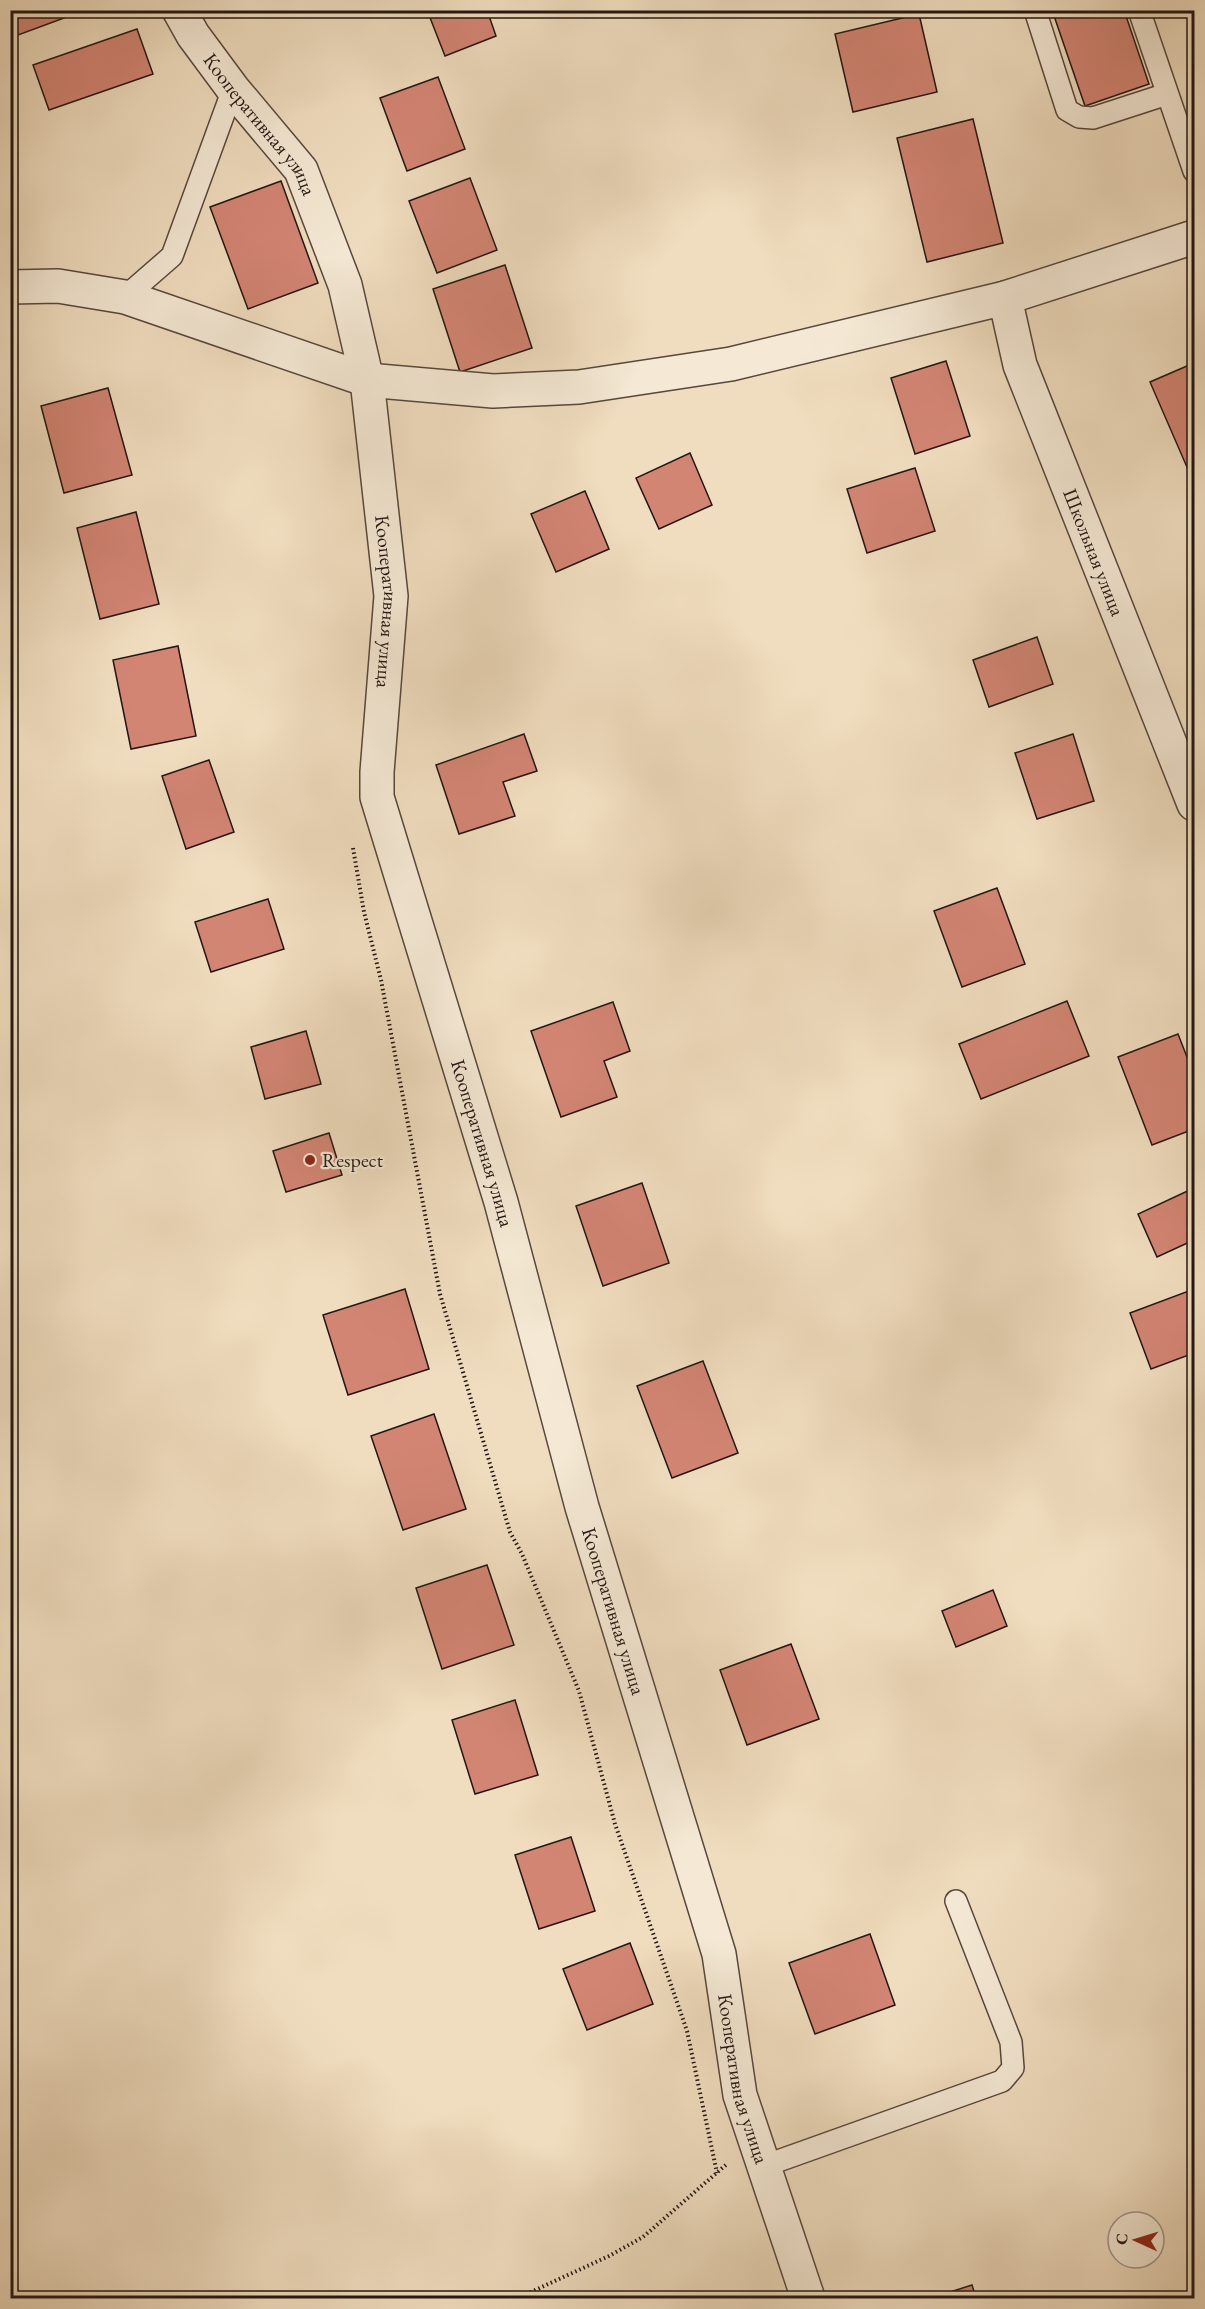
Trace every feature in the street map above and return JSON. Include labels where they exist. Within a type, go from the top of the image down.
[{"type":"street","name":"Кооперативная улица","points":[[179,10],[193,35],[233,89],[301,170],[345,285],[367,380],[391,596],[377,797],[501,1202],[582,1508],[719,1954],[740,2095],[808,2298]]},
{"type":"street","points":[[10,287],[58,286],[125,297],[367,380],[494,391],[579,387],[731,364],[1005,298],[1194,237]]},
{"type":"street","name":"Школьная улица","points":[[1005,298],[1020,365],[1194,804]]},
{"type":"lane","points":[[1035,10],[1067,110],[1079,117],[1093,118],[1167,94]]},
{"type":"lane","points":[[1138,10],[1194,171]]},
{"type":"lane","points":[[125,297],[172,256],[233,89]]},
{"type":"lane","points":[[759,2152],[1002,2081],[1013,2068],[1011,2042],[956,1901]]},
{"type":"path","points":[[352,843],[364,912],[381,981],[440,1294],[510,1533],[522,1554],[579,1691],[615,1824],[687,2031],[717,2173]]},
{"type":"path","points":[[518,2298],[609,2256],[643,2237],[717,2173],[759,2152]]},
{"type":"building","points":[[10,10],[62,10],[64,18],[10,38]]},
{"type":"building","points":[[427,10],[487,10],[496,36],[445,56]]},
{"type":"building","points":[[1052,10],[1124,10],[1149,84],[1085,106]]},
{"type":"building","points":[[919,14],[937,92],[853,112],[835,34]]},
{"type":"building","points":[[137,29],[153,74],[49,110],[33,65]]},
{"type":"building","points":[[438,77],[465,149],[407,171],[380,98]]},
{"type":"building","points":[[973,119],[1003,243],[927,262],[897,138]]},
{"type":"building","points":[[470,178],[497,250],[437,273],[409,201]]},
{"type":"building","points":[[281,181],[318,283],[248,309],[210,207]]},
{"type":"building","points":[[505,265],[532,348],[460,372],[433,289]]},
{"type":"building","points":[[946,361],[970,436],[915,454],[891,378]]},
{"type":"building","points":[[1194,363],[1194,480],[1193,481],[1150,382]]},
{"type":"building","points":[[108,388],[132,475],[64,493],[41,406]]},
{"type":"building","points":[[690,453],[712,505],[659,529],[636,478]]},
{"type":"building","points":[[915,468],[935,531],[867,553],[847,489]]},
{"type":"building","points":[[585,491],[609,549],[556,572],[531,514]]},
{"type":"building","points":[[136,512],[159,604],[100,619],[77,528]]},
{"type":"building","points":[[1037,637],[1053,684],[989,707],[973,660]]},
{"type":"building","points":[[178,646],[196,736],[131,749],[113,660]]},
{"type":"building","points":[[524,734],[537,771],[503,782],[515,816],[459,834],[436,765]]},
{"type":"building","points":[[1073,734],[1094,801],[1037,819],[1015,753]]},
{"type":"building","points":[[209,760],[234,832],[186,849],[162,776]]},
{"type":"building","points":[[997,888],[1025,964],[962,987],[934,911]]},
{"type":"building","points":[[268,899],[284,949],[211,972],[195,922]]},
{"type":"building","points":[[1067,1001],[1089,1056],[981,1099],[959,1044]]},
{"type":"building","points":[[613,1002],[630,1051],[604,1061],[617,1097],[561,1117],[531,1031]]},
{"type":"building","points":[[306,1031],[321,1084],[265,1099],[251,1047]]},
{"type":"building","points":[[1178,1034],[1194,1075],[1194,1129],[1152,1145],[1118,1057]]},
{"type":"building","points":[[329,1133],[342,1175],[286,1192],[273,1151]]},
{"type":"building","points":[[642,1183],[669,1263],[603,1286],[576,1206]]},
{"type":"building","points":[[1194,1188],[1194,1240],[1157,1257],[1138,1214]]},
{"type":"building","points":[[405,1289],[429,1369],[348,1395],[323,1315]]},
{"type":"building","points":[[1194,1289],[1194,1353],[1151,1369],[1130,1313]]},
{"type":"building","points":[[703,1361],[738,1453],[672,1478],[637,1386]]},
{"type":"building","points":[[434,1414],[466,1509],[403,1530],[371,1436]]},
{"type":"building","points":[[487,1565],[514,1645],[442,1669],[416,1588]]},
{"type":"building","points":[[993,1590],[1007,1626],[956,1647],[942,1611]]},
{"type":"building","points":[[791,1644],[819,1719],[747,1745],[720,1670]]},
{"type":"building","points":[[515,1700],[538,1775],[475,1794],[452,1720]]},
{"type":"building","points":[[571,1837],[595,1911],[539,1929],[515,1855]]},
{"type":"building","points":[[870,1934],[895,2005],[815,2034],[789,1963]]},
{"type":"building","points":[[630,1943],[653,2004],[587,2030],[563,1969]]},
{"type":"building","points":[[972,2285],[976,2298],[931,2298]]},
{"type":"place","name":"Respect","points":[[310,1160]]}]
